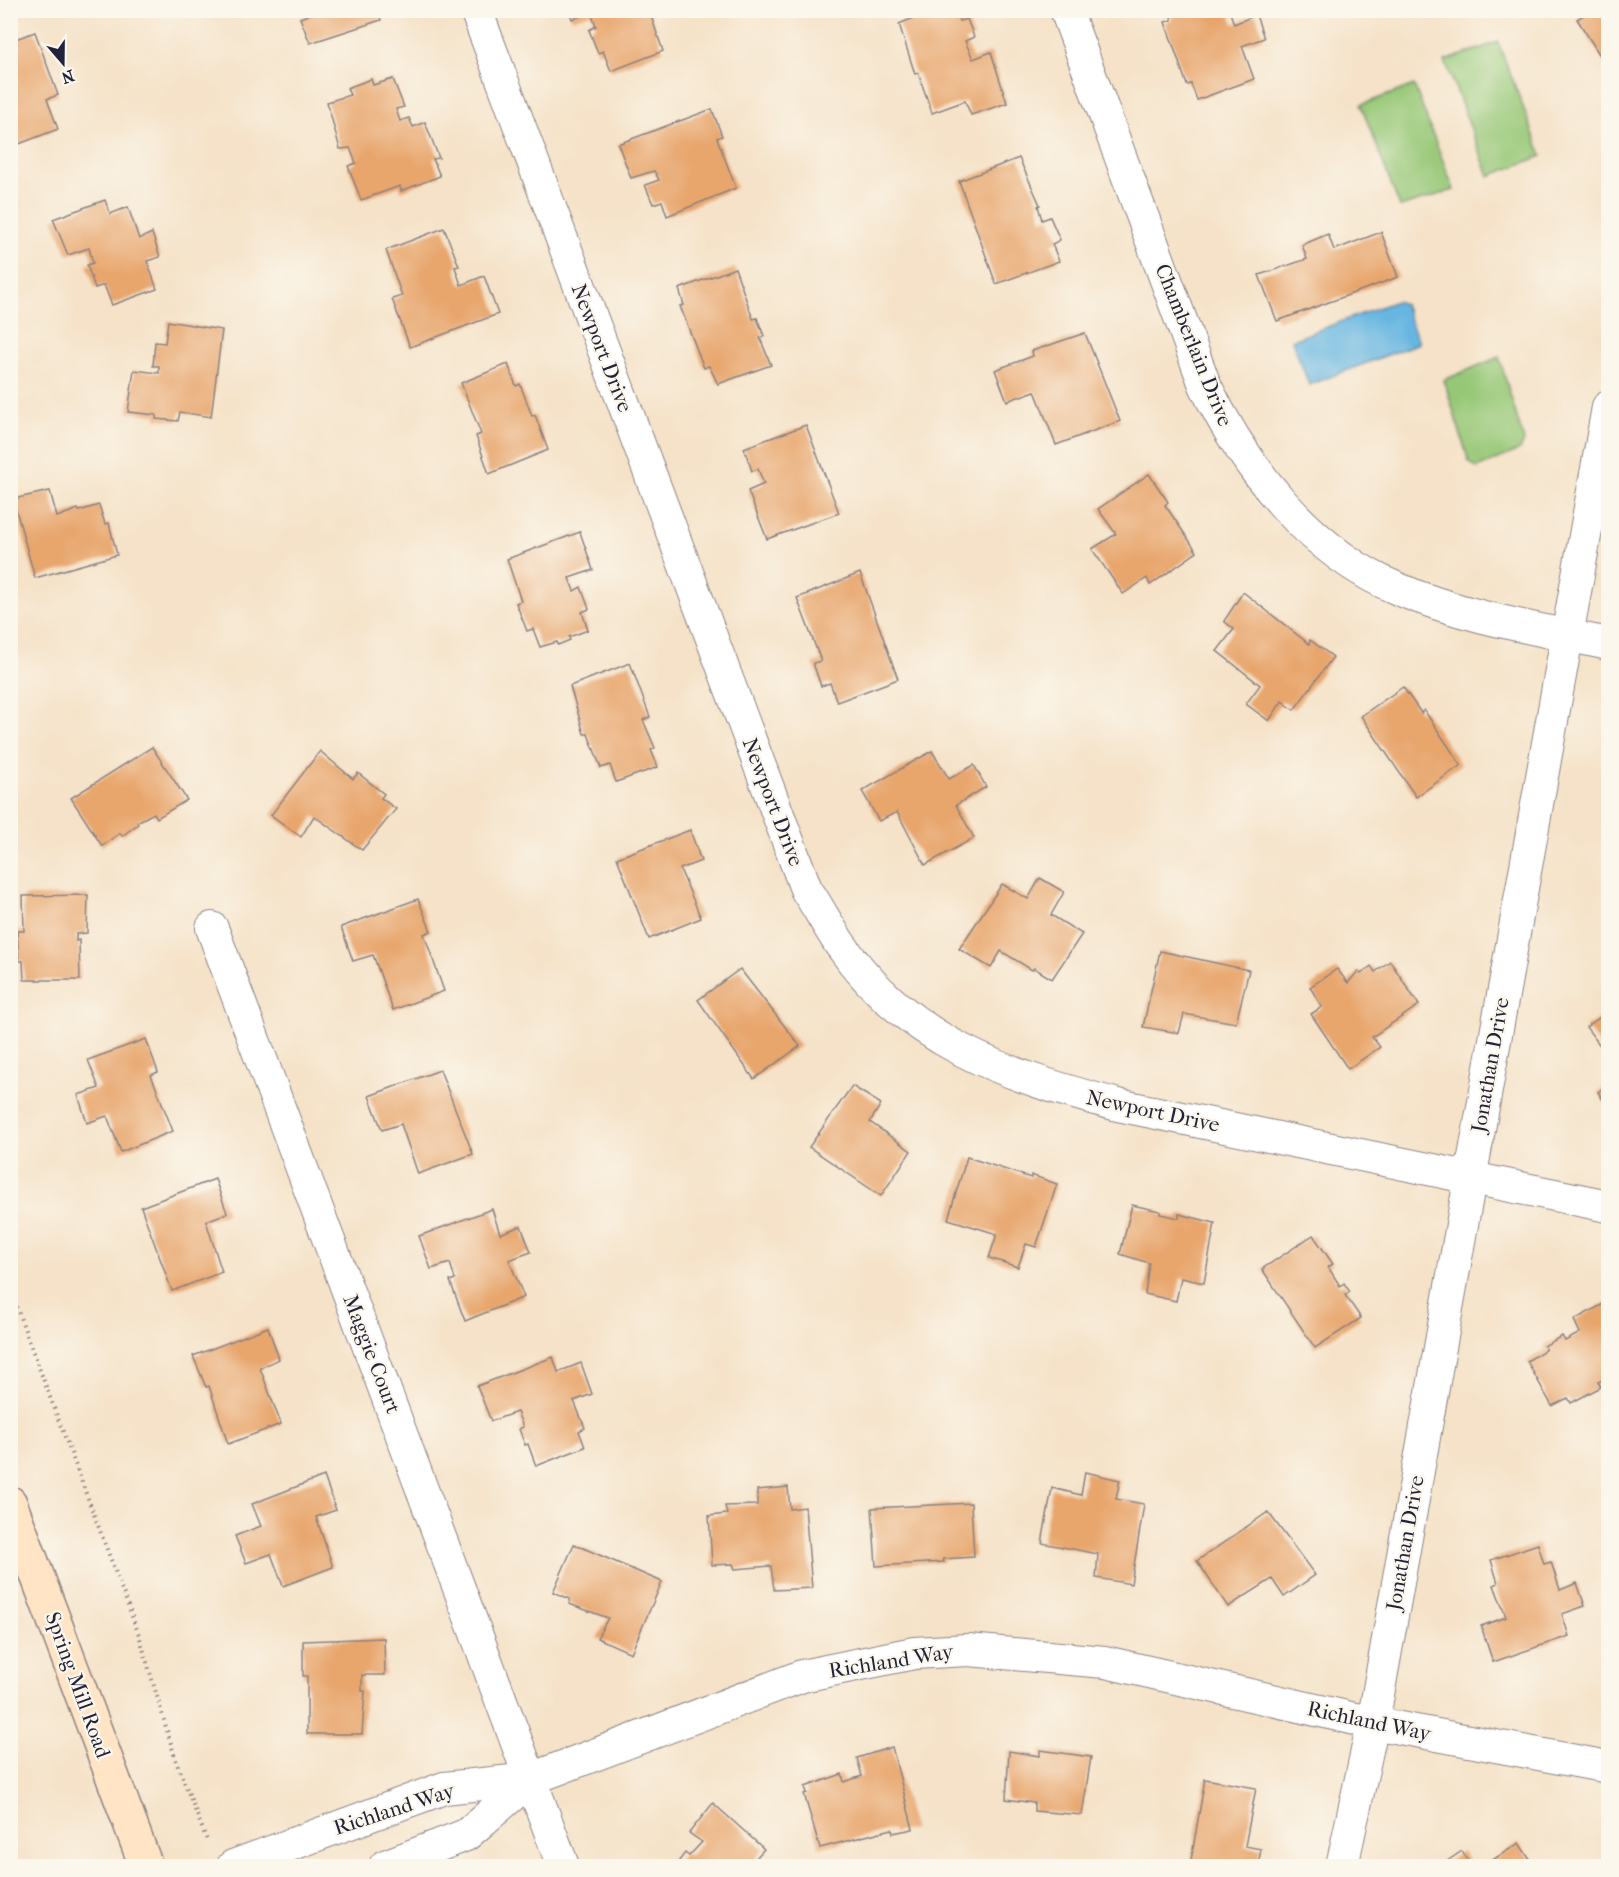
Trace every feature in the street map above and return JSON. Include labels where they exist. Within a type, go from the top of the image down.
[{"type":"street","name":"Newport Drive","points":[[476,10],[806,889],[841,945],[877,988],[944,1042],[999,1069],[1056,1089],[1118,1105],[1608,1206]]},
{"type":"street","name":"Chamberlain Drive","points":[[1066,10],[1205,385],[1224,424],[1271,492],[1330,547],[1395,588],[1473,614],[1608,644]]},
{"type":"street","name":"Jonathan Drive","points":[[1341,1866],[1373,1723],[1608,407]]},
{"type":"street","name":"Maggie Court","points":[[212,928],[563,1866]]},
{"type":"street","name":"Spring Mill Road","points":[[10,1503],[146,1866]]},
{"type":"street","name":"Richland Way","points":[[233,1866],[444,1788],[531,1779],[802,1676],[914,1653],[968,1650],[1104,1662],[1373,1723],[1608,1767]]},
{"type":"street","points":[[386,1866],[466,1835],[531,1779]]},
{"type":"path","points":[[10,1290],[139,1635],[176,1761],[209,1845]]},
{"type":"green space","points":[[1498,42],[1542,156],[1489,176],[1445,61]]},
{"type":"green space","points":[[1414,85],[1454,190],[1400,207],[1361,105]]},
{"type":"green space","points":[[1499,357],[1524,441],[1520,450],[1477,468],[1469,462],[1444,380]]},
{"type":"water","points":[[1396,301],[1404,304],[1419,343],[1309,385],[1292,340]]},
{"type":"building","points":[[321,10],[377,10],[381,20],[310,43],[300,18]]},
{"type":"building","points":[[569,10],[649,10],[663,51],[611,71],[603,51],[598,53],[589,30],[596,26],[591,13],[572,19]]},
{"type":"building","points":[[933,10],[956,10],[959,21],[967,19],[974,37],[965,41],[973,59],[991,52],[1007,103],[971,115],[965,101],[932,113],[918,73],[915,74],[899,24]]},
{"type":"building","points":[[1169,10],[1229,10],[1234,24],[1256,15],[1264,38],[1242,46],[1254,79],[1197,100],[1191,84],[1187,85],[1165,22],[1172,20]]},
{"type":"building","points":[[1592,10],[1608,10],[1608,63],[1606,65],[1577,19]]},
{"type":"building","points":[[35,32],[58,95],[47,99],[58,129],[19,144],[10,121],[10,41]]},
{"type":"building","points":[[371,79],[373,85],[393,79],[404,107],[396,109],[400,121],[409,118],[413,127],[425,122],[439,158],[433,159],[440,176],[401,191],[400,186],[361,200],[348,166],[356,163],[350,148],[340,149],[327,102],[350,95],[347,88]]},
{"type":"building","points":[[712,109],[722,136],[717,138],[736,188],[667,216],[662,201],[653,204],[645,185],[659,180],[654,171],[631,178],[618,144]]},
{"type":"building","points":[[1019,158],[1040,205],[1038,206],[1042,220],[1050,217],[1060,240],[1052,244],[1059,261],[996,284],[959,181]]},
{"type":"building","points":[[105,200],[110,214],[128,207],[139,239],[152,233],[160,257],[147,261],[157,289],[112,305],[104,285],[95,288],[87,265],[93,263],[89,248],[68,255],[53,219]]},
{"type":"building","points":[[444,228],[459,266],[455,267],[461,285],[484,276],[498,314],[410,347],[392,299],[402,296],[386,250]]},
{"type":"building","points":[[1381,232],[1398,277],[1277,321],[1259,275],[1307,259],[1302,245],[1328,234],[1334,250]]},
{"type":"building","points":[[735,268],[753,319],[757,318],[764,336],[760,338],[771,365],[718,384],[709,366],[704,368],[680,306],[684,305],[679,289]]},
{"type":"building","points":[[168,321],[222,330],[211,417],[180,412],[178,421],[156,419],[156,415],[128,412],[134,370],[159,373],[159,366],[153,366],[155,342],[165,343]]},
{"type":"building","points":[[1085,333],[1120,421],[1056,445],[1035,391],[1007,401],[995,370],[1033,356],[1032,351]]},
{"type":"building","points":[[508,364],[516,386],[520,384],[532,416],[535,415],[548,450],[489,474],[476,436],[481,434],[461,383]]},
{"type":"building","points":[[806,425],[839,513],[767,539],[748,491],[764,484],[758,469],[752,471],[744,448]]},
{"type":"building","points":[[1149,474],[1168,502],[1165,505],[1197,552],[1150,585],[1147,578],[1123,594],[1092,549],[1116,534],[1098,509]]},
{"type":"building","points":[[50,491],[57,517],[78,509],[79,511],[99,505],[105,524],[109,523],[117,555],[35,578],[13,499]]},
{"type":"building","points":[[580,532],[593,570],[569,578],[574,591],[581,587],[589,609],[582,612],[588,630],[569,637],[570,640],[558,645],[557,642],[540,647],[533,629],[527,631],[516,603],[521,601],[507,559]]},
{"type":"building","points":[[860,573],[898,679],[837,702],[830,683],[821,686],[813,663],[821,661],[797,598]]},
{"type":"building","points":[[1243,592],[1309,644],[1310,640],[1333,657],[1294,710],[1282,701],[1269,721],[1246,704],[1260,685],[1217,651],[1234,629],[1224,621]]},
{"type":"building","points":[[630,663],[650,717],[643,720],[655,748],[651,750],[658,767],[616,782],[610,765],[601,768],[588,734],[584,734],[570,686]]},
{"type":"building","points":[[1403,687],[1421,713],[1424,710],[1461,765],[1416,797],[1361,716]]},
{"type":"building","points":[[152,747],[187,800],[157,818],[154,813],[137,822],[138,824],[122,836],[120,833],[102,846],[71,798]]},
{"type":"building","points":[[320,751],[353,779],[358,773],[384,794],[381,798],[396,809],[362,850],[314,816],[301,837],[271,815]]},
{"type":"building","points":[[932,751],[949,779],[974,765],[986,787],[956,805],[974,838],[925,865],[897,812],[879,821],[862,791]]},
{"type":"building","points":[[690,830],[701,861],[680,869],[701,918],[649,939],[617,858]]},
{"type":"building","points":[[1040,878],[1064,892],[1051,915],[1082,934],[1052,979],[1001,951],[991,968],[959,949],[1002,884],[1028,899]]},
{"type":"building","points":[[88,895],[87,933],[76,934],[76,941],[79,940],[80,980],[24,980],[23,961],[19,961],[17,931],[24,931],[23,896]]},
{"type":"building","points":[[418,899],[431,931],[424,934],[444,991],[393,1010],[373,955],[353,961],[341,927]]},
{"type":"building","points":[[1160,951],[1249,970],[1236,1023],[1184,1014],[1179,1033],[1143,1027]]},
{"type":"building","points":[[1390,961],[1419,1005],[1372,1037],[1380,1047],[1348,1069],[1311,1014],[1322,1007],[1310,987],[1337,969],[1348,983],[1358,971],[1361,974],[1371,966],[1375,972]]},
{"type":"building","points":[[740,969],[800,1046],[754,1079],[698,1000]]},
{"type":"building","points":[[1608,1012],[1608,1056],[1586,1027]]},
{"type":"building","points":[[146,1039],[158,1072],[151,1075],[173,1131],[121,1152],[107,1116],[87,1123],[78,1095],[99,1088],[88,1060]]},
{"type":"building","points":[[440,1070],[473,1154],[418,1174],[401,1124],[382,1130],[369,1096]]},
{"type":"building","points":[[1608,1085],[1608,1108],[1598,1092]]},
{"type":"building","points":[[852,1086],[881,1104],[870,1122],[911,1151],[881,1196],[809,1147]]},
{"type":"building","points":[[967,1157],[1057,1184],[1036,1247],[1026,1244],[1018,1267],[989,1258],[997,1234],[948,1219]]},
{"type":"building","points":[[215,1179],[227,1213],[206,1221],[222,1272],[172,1291],[141,1207]]},
{"type":"building","points":[[1132,1205],[1160,1211],[1160,1214],[1179,1218],[1179,1214],[1215,1223],[1204,1283],[1181,1278],[1176,1301],[1145,1294],[1149,1263],[1120,1254]]},
{"type":"building","points":[[492,1209],[500,1234],[521,1226],[531,1252],[509,1260],[524,1297],[465,1321],[450,1281],[455,1279],[450,1263],[431,1269],[419,1236]]},
{"type":"building","points":[[1313,1235],[1333,1264],[1328,1267],[1340,1286],[1344,1283],[1350,1292],[1345,1295],[1361,1318],[1315,1348],[1262,1269]]},
{"type":"building","points":[[1605,1303],[1608,1305],[1608,1377],[1598,1382],[1601,1387],[1571,1403],[1568,1398],[1552,1406],[1527,1361],[1546,1349],[1544,1346],[1562,1336],[1565,1341],[1580,1333],[1574,1320]]},
{"type":"building","points":[[268,1327],[279,1359],[260,1368],[281,1424],[228,1444],[209,1386],[206,1387],[193,1356]]},
{"type":"building","points":[[553,1357],[558,1372],[581,1363],[592,1394],[574,1401],[585,1428],[579,1431],[585,1447],[536,1466],[528,1444],[525,1445],[519,1429],[523,1427],[517,1412],[491,1421],[477,1386]]},
{"type":"building","points":[[1085,1472],[1120,1480],[1116,1499],[1144,1504],[1131,1584],[1096,1578],[1098,1554],[1042,1543],[1052,1488],[1081,1495]]},
{"type":"building","points":[[324,1476],[336,1510],[316,1517],[333,1567],[283,1586],[271,1554],[246,1563],[235,1536],[261,1526],[252,1504]]},
{"type":"building","points":[[788,1487],[790,1509],[805,1507],[812,1588],[774,1590],[771,1566],[735,1569],[733,1564],[712,1565],[709,1516],[727,1514],[725,1506],[757,1505],[757,1490]]},
{"type":"building","points":[[971,1503],[974,1557],[943,1559],[944,1562],[876,1566],[872,1508]]},
{"type":"building","points":[[1268,1512],[1315,1575],[1284,1597],[1272,1579],[1228,1607],[1197,1561]]},
{"type":"building","points":[[574,1544],[662,1582],[631,1653],[597,1638],[608,1618],[569,1604],[570,1599],[553,1592]]},
{"type":"building","points":[[1538,1544],[1544,1564],[1551,1562],[1560,1590],[1577,1583],[1585,1606],[1562,1614],[1569,1636],[1493,1662],[1481,1626],[1506,1617],[1494,1585],[1498,1583],[1491,1560]]},
{"type":"building","points":[[384,1638],[385,1675],[362,1675],[362,1691],[365,1691],[362,1734],[307,1734],[307,1676],[303,1676],[303,1641]]},
{"type":"building","points":[[892,1747],[913,1829],[893,1833],[892,1829],[820,1848],[804,1794],[807,1793],[805,1787],[842,1774],[844,1782],[862,1776],[857,1758]]},
{"type":"building","points":[[1040,1750],[1091,1757],[1082,1815],[1034,1811],[1034,1803],[1006,1799],[1009,1751],[1040,1756]]},
{"type":"building","points":[[1205,1779],[1256,1788],[1245,1846],[1261,1849],[1258,1866],[1190,1866]]},
{"type":"building","points":[[713,1803],[764,1849],[749,1866],[675,1866],[685,1853],[689,1856],[702,1842],[689,1833]]},
{"type":"building","points":[[1519,1843],[1534,1866],[1483,1866]]},
{"type":"building","points":[[1462,1851],[1472,1866],[1440,1866]]}]
